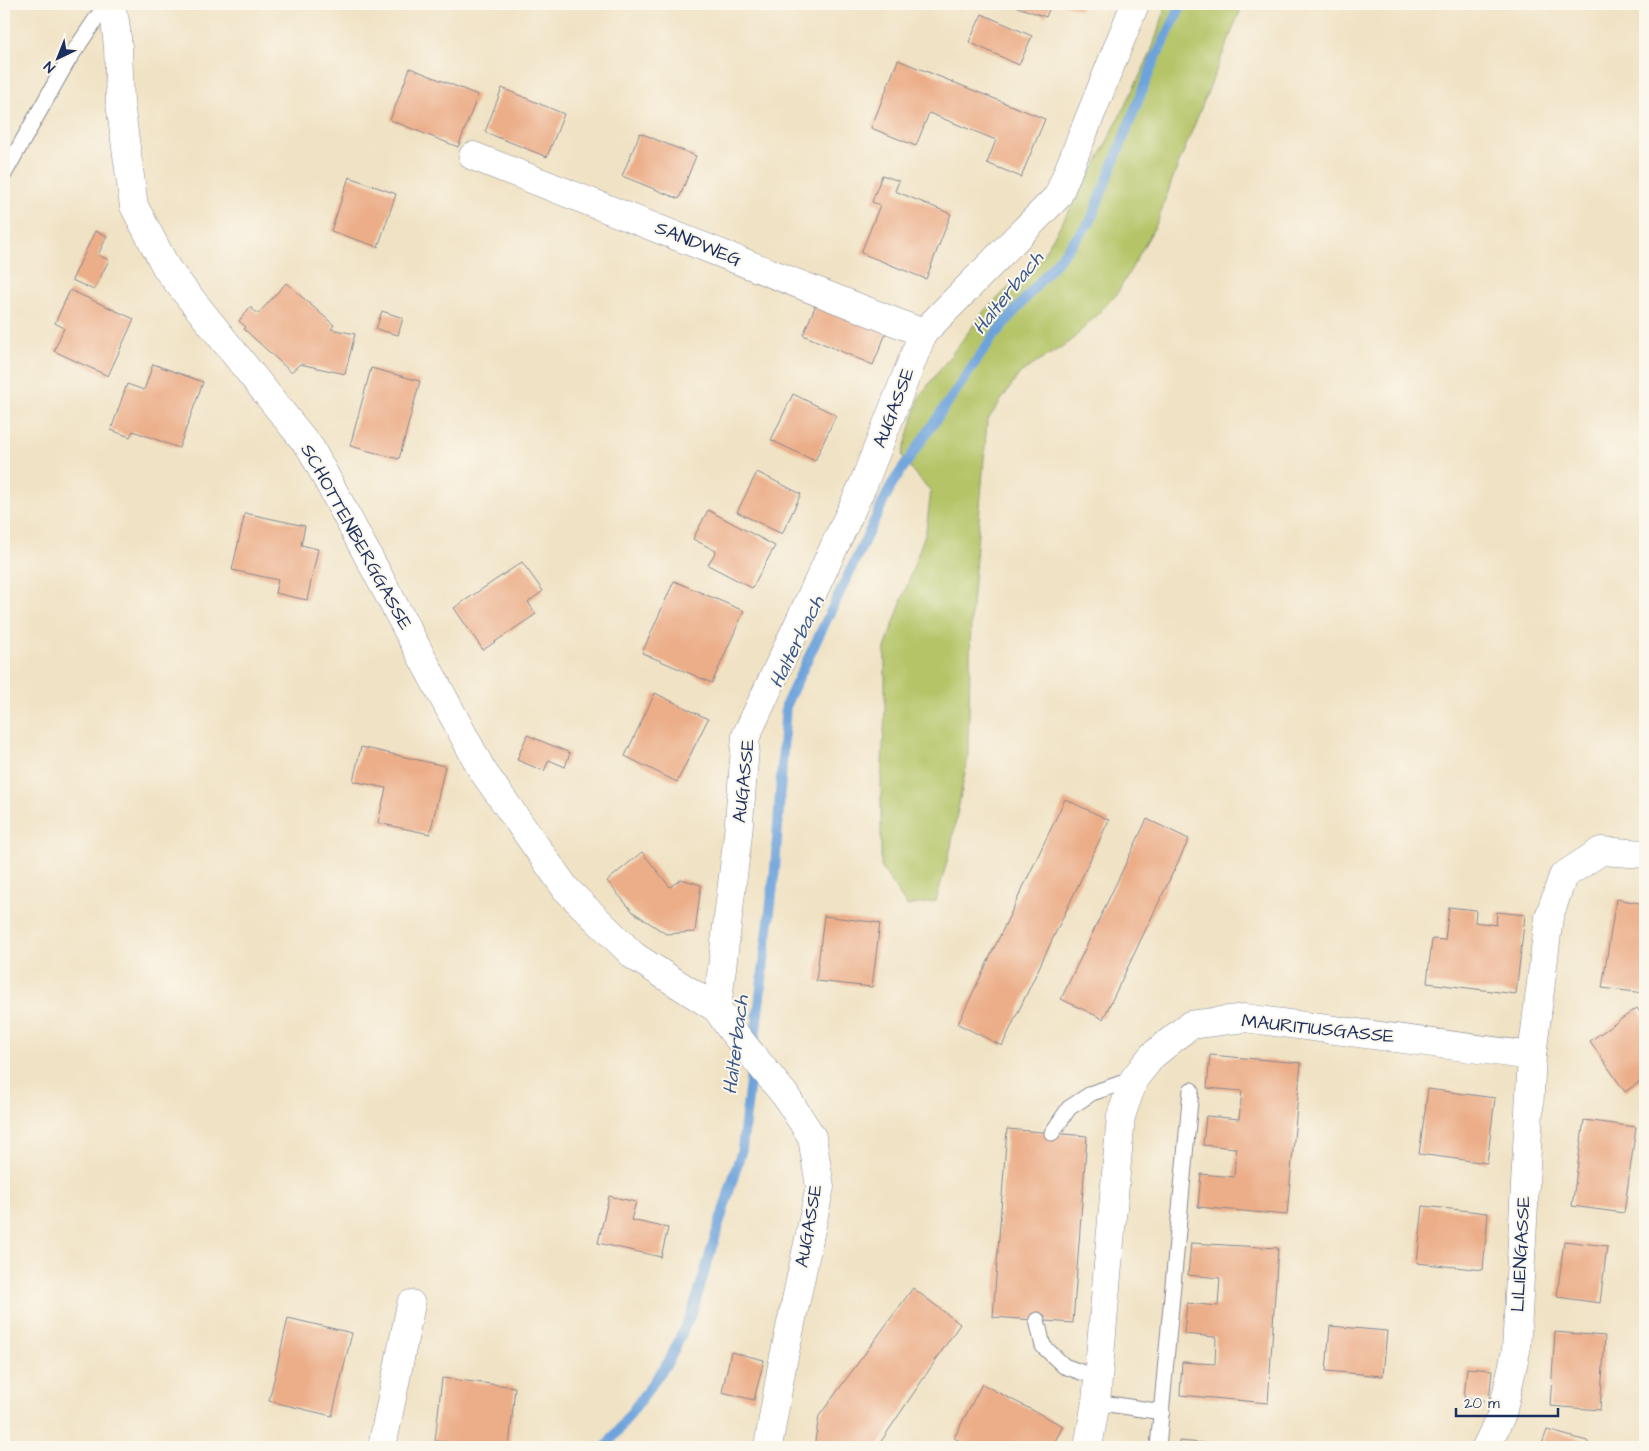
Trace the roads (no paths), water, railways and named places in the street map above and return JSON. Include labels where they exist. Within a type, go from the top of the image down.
[{"type":"street","name":"SCHOTTENBERGGASSE","points":[[110,4],[115,21],[120,103],[134,206],[167,269],[311,449],[482,770],[566,889],[634,956],[723,1019]]},
{"type":"street","name":"AUGASSE","points":[[768,1447],[782,1366],[820,1187],[812,1137],[785,1095],[723,1019],[746,736],[864,485],[923,333],[1058,196],[1135,4]]},
{"type":"street","name":"SANDWEG","points":[[473,156],[923,333]]},
{"type":"street","points":[[1532,1056],[1549,916],[1563,876],[1601,851],[1645,854]]},
{"type":"street","name":"MAURITIUSGASSE","points":[[1088,1447],[1097,1390],[1121,1116],[1134,1080],[1152,1056],[1190,1026],[1244,1018],[1532,1056]]},
{"type":"street","name":"LILIENGASSE","points":[[1486,1447],[1502,1414],[1516,1351],[1532,1056]]},
{"type":"street","points":[[382,1447],[411,1304]]},
{"type":"lane","points":[[4,174],[66,62],[106,4]]},
{"type":"lane","points":[[1052,1133],[1069,1108],[1092,1093],[1134,1080]]},
{"type":"lane","points":[[1158,1447],[1191,1090]]},
{"type":"lane","points":[[1037,1320],[1044,1346],[1064,1366],[1097,1390],[1162,1412]]},
{"type":"waterway","name":"Halterbach","points":[[606,1447],[669,1361],[693,1310],[742,1149],[775,869],[786,704],[892,484],[992,338],[1090,222],[1154,61],[1182,4]]}]
